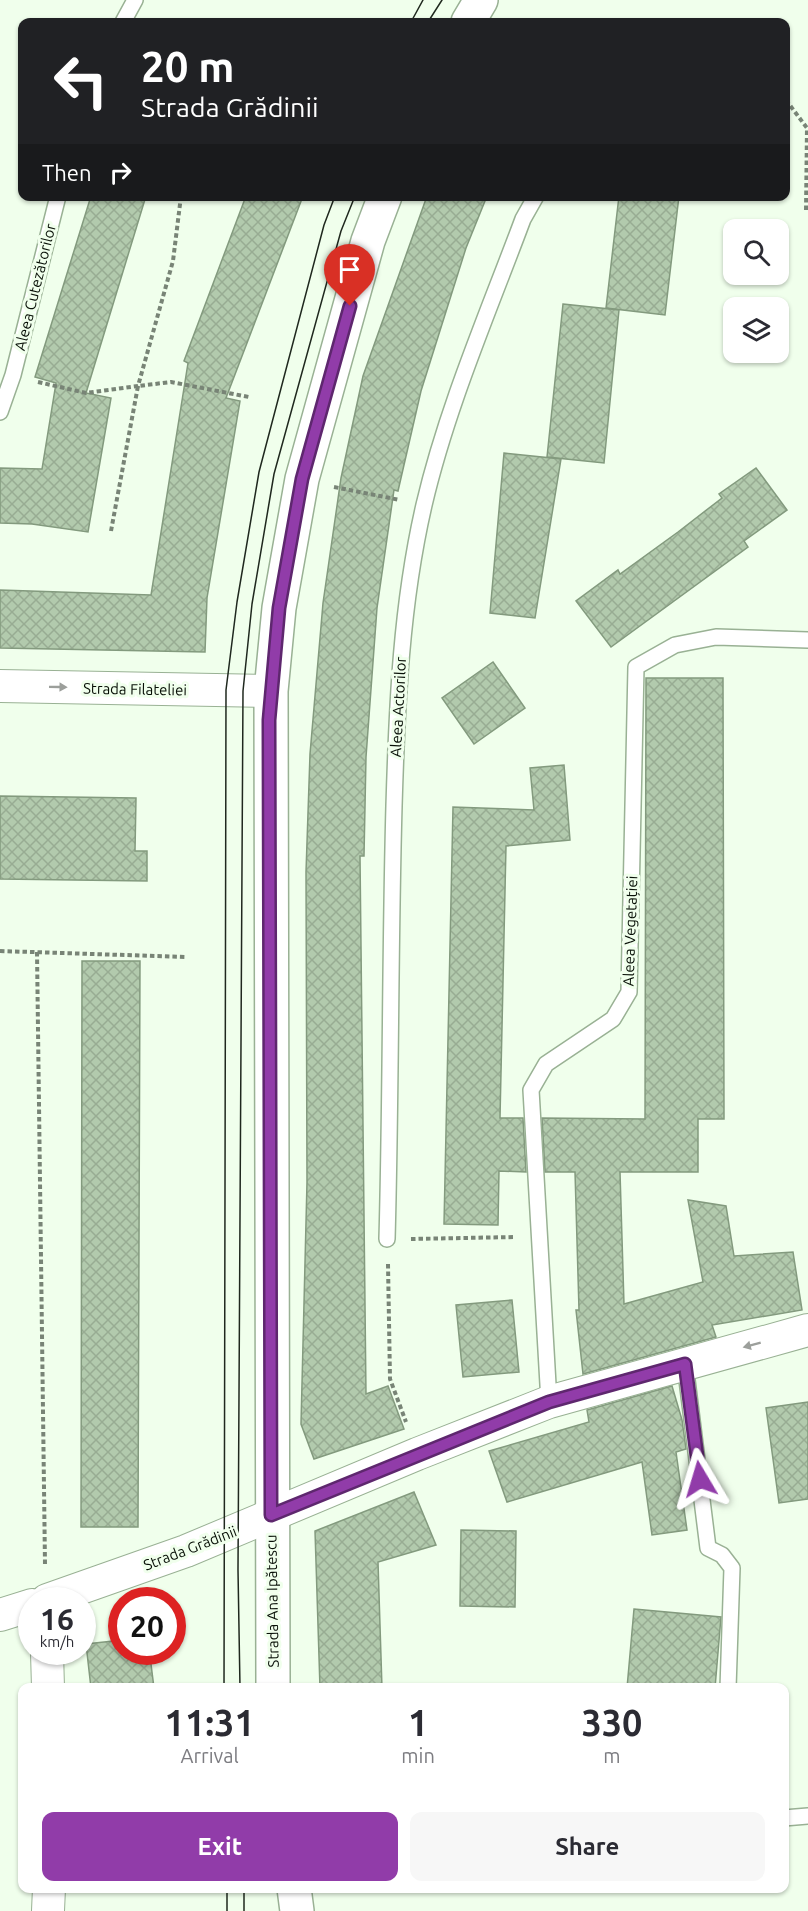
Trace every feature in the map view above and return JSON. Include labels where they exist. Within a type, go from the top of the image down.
[{"type":"street","points":[[470,18],[481,0]]},
{"type":"street","name":"Strada Ana Ipătescu","points":[[273,1683],[271,691],[279,608],[302,479],[368,241],[384,201]]},
{"type":"street","name":"Strada Filateliei","points":[[0,686],[271,691]]},
{"type":"street","name":"Strada Grădinii","points":[[84,1587],[186,1551],[417,1454],[549,1402],[808,1330]]},
{"type":"street","points":[[0,1615],[18,1609]]},
{"type":"street","points":[[47,1665],[48,1683]]},
{"type":"street","points":[[48,1911],[49,1893]]},
{"type":"street","points":[[295,1893],[297,1911]]},
{"type":"lane","points":[[125,18],[135,0]]},
{"type":"lane","name":"Aleea Cutezătorilor","points":[[0,412],[12,375],[57,201]]},
{"type":"lane","name":"Aleea Actorilor","points":[[387,1239],[392,861],[402,634],[424,504],[450,414],[523,219],[533,201]]},
{"type":"lane","name":"Aleea Vegetației","points":[[549,1402],[531,1090],[546,1064],[613,1019],[629,992],[636,667],[675,645],[716,637],[808,639]]},
{"type":"lane","points":[[685,1364],[708,1548],[722,1555],[732,1568],[728,1683]]},
{"type":"lane","points":[[789,1818],[808,1816]]},
{"type":"path","points":[[790,105],[807,128],[806,211]]},
{"type":"path","points":[[111,531],[138,386],[173,261],[180,201]]},
{"type":"path","points":[[12,375],[86,393],[171,382],[249,397]]},
{"type":"path","points":[[334,487],[424,504]]},
{"type":"path","points":[[0,951],[186,957]]},
{"type":"path","points":[[37,952],[45,1565]]},
{"type":"path","points":[[417,1454],[390,1379],[387,1239],[539,1237]]},
{"type":"building","points":[[89,201],[144,201],[86,393],[111,398],[88,532],[32,524],[0,523],[0,468],[42,469],[56,383],[35,377]]},
{"type":"building","points":[[244,201],[301,201],[226,398],[240,401],[207,598],[205,652],[0,648],[0,590],[151,595],[188,363],[184,361]]},
{"type":"building","points":[[425,201],[485,201],[466,248],[421,391],[398,491],[394,490],[377,608],[366,757],[364,856],[360,856],[366,1394],[388,1386],[404,1429],[314,1459],[301,1424],[307,1182],[306,872],[310,754],[323,603],[341,478],[363,376]]},
{"type":"building","points":[[618,201],[678,201],[665,315],[606,308]]},
{"type":"building","points":[[563,304],[619,310],[604,463],[547,457]]},
{"type":"building","points":[[504,453],[561,459],[535,618],[490,613]]},
{"type":"building","points":[[756,468],[787,510],[744,541],[748,547],[611,647],[576,601],[618,570],[620,574],[678,532],[722,498],[719,494]]},
{"type":"building","points":[[493,662],[525,708],[474,744],[442,698]]},
{"type":"building","points":[[646,678],[723,678],[724,1119],[698,1119],[698,1172],[620,1172],[624,1304],[703,1282],[688,1200],[726,1206],[734,1256],[793,1252],[802,1310],[712,1325],[716,1337],[583,1374],[576,1310],[579,1310],[575,1172],[545,1172],[542,1118],[645,1119]]},
{"type":"building","points":[[564,765],[570,840],[506,846],[500,1118],[523,1118],[526,1172],[499,1171],[498,1225],[444,1224],[453,807],[534,810],[530,768]]},
{"type":"building","points":[[0,796],[136,798],[135,851],[147,851],[147,881],[0,879]]},
{"type":"building","points":[[82,961],[140,961],[138,1527],[81,1527]]},
{"type":"building","points":[[512,1300],[519,1372],[463,1377],[456,1305]]},
{"type":"building","points":[[672,1386],[682,1420],[686,1449],[676,1452],[687,1530],[652,1535],[642,1462],[507,1502],[489,1451],[589,1422],[587,1410]]},
{"type":"building","points":[[808,1402],[808,1499],[779,1503],[766,1408]]},
{"type":"building","points":[[414,1492],[436,1545],[378,1562],[382,1683],[320,1683],[315,1531]]},
{"type":"building","points":[[461,1530],[516,1531],[515,1607],[460,1606]]},
{"type":"building","points":[[634,1609],[721,1617],[715,1683],[627,1683]]},
{"type":"building","points":[[108,1642],[108,1665],[151,1665],[153,1683],[90,1683],[88,1665],[96,1665],[96,1643]]},
{"type":"tram line","points":[[413,18],[423,0]]},
{"type":"tram line","points":[[431,18],[442,0]]},
{"type":"tram line","points":[[224,1683],[226,690],[237,602],[259,472],[324,225],[333,201]]},
{"type":"tram line","points":[[240,1683],[238,1570],[243,691],[252,604],[274,474],[341,231],[353,201]]},
{"type":"tram line","points":[[227,1893],[227,1911]]},
{"type":"tram line","points":[[244,1893],[244,1911]]},
{"type":"route","points":[[350,306],[302,479],[279,608],[269,720],[271,1515],[549,1402],[685,1364],[700,1479]]}]
